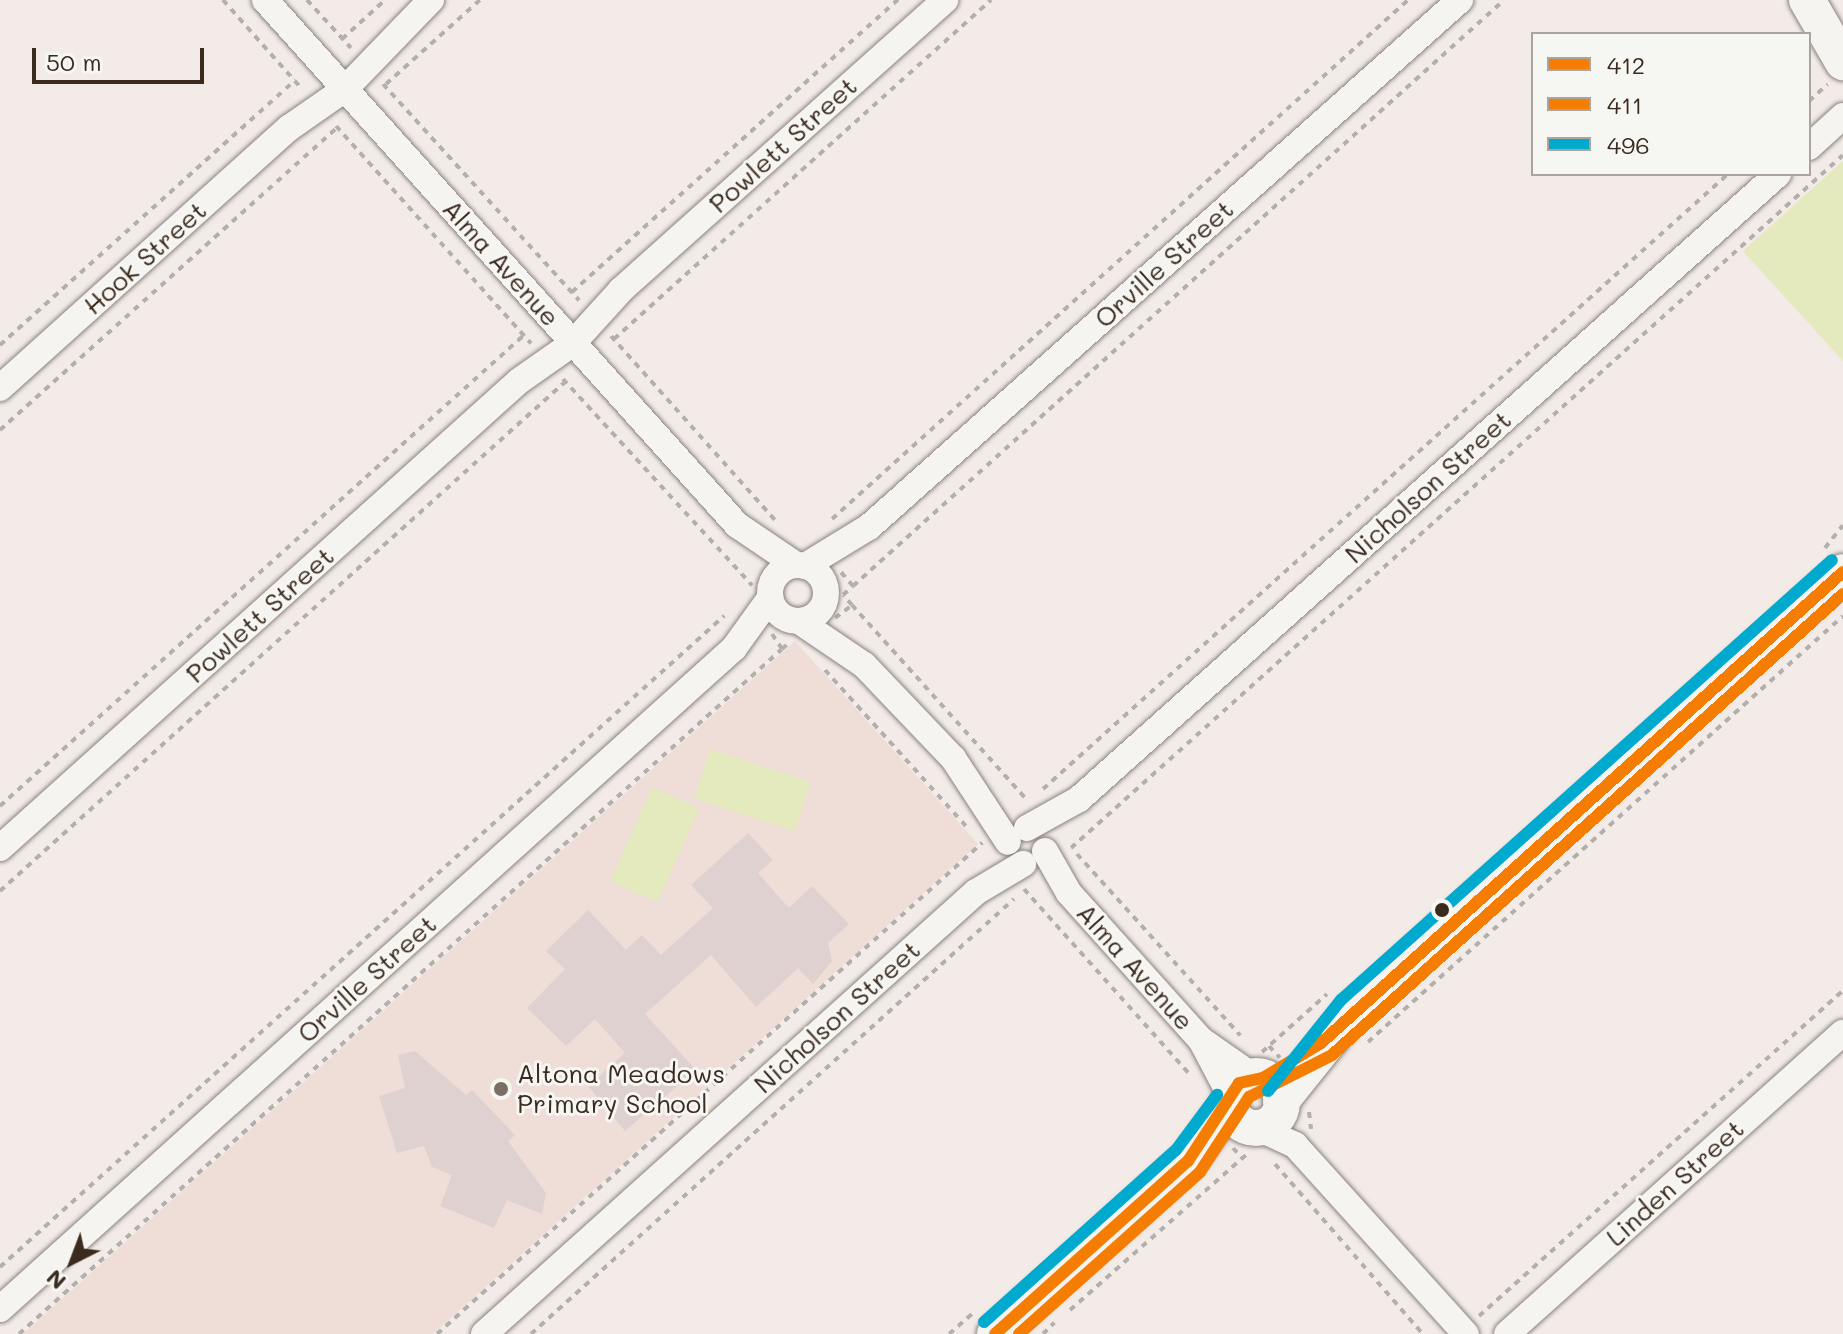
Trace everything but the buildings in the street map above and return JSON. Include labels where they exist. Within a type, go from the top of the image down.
[{"type":"street","name":"Alma Avenue","points":[[265,0],[737,525],[800,566],[826,594],[864,665],[1201,1040],[1253,1114],[1295,1145]]},
{"type":"street","name":"Hook Street","points":[[0,388],[431,0]]},
{"type":"street","name":"Powlett Street","points":[[0,848],[945,0]]},
{"type":"street","name":"Orville Street","points":[[775,617],[779,572],[800,566],[869,527],[1460,0]]},
{"type":"street","points":[[1807,0],[1836,73]]},
{"type":"street","points":[[1830,0],[1843,19]]},
{"type":"street","points":[[1811,145],[1843,116]]},
{"type":"street","name":"Nicholson Street","points":[[484,1334],[1776,176]]},
{"type":"street","name":"Alma Avenue","points":[[737,525],[775,617],[864,665]]},
{"type":"street","name":"Orville Street","points":[[0,1309],[734,648],[775,617],[814,616],[869,527]]},
{"type":"street","points":[[995,1334],[1188,1161],[1253,1114],[1321,1043],[1828,566]]},
{"type":"street","name":"Linden Street","points":[[1507,1334],[1843,1033]]},
{"type":"street","points":[[1295,1145],[1464,1332]]},
{"type":"path","points":[[223,0],[754,588],[775,617]]},
{"type":"path","points":[[342,39],[385,0]]},
{"type":"path","points":[[385,86],[480,0]]},
{"type":"path","points":[[572,292],[898,0]]},
{"type":"path","points":[[614,339],[991,0]]},
{"type":"path","points":[[821,528],[1408,0]]},
{"type":"path","points":[[853,586],[1504,0]]},
{"type":"path","points":[[1811,99],[1836,73]]},
{"type":"path","points":[[0,345],[316,104]]},
{"type":"path","points":[[0,430],[316,104]]},
{"type":"path","points":[[437,1334],[1026,846],[1843,155]]},
{"type":"path","points":[[531,1334],[1026,846],[1726,176]]},
{"type":"path","points":[[0,806],[545,358]]},
{"type":"path","points":[[0,891],[545,358]]},
{"type":"path","points":[[1828,566],[1843,525]]},
{"type":"path","points":[[852,605],[1026,846],[1253,1114],[1274,1162],[1423,1334]]},
{"type":"path","points":[[1359,1050],[1843,616]]},
{"type":"path","points":[[0,1267],[775,617]]},
{"type":"path","points":[[19,1334],[775,617]]},
{"type":"path","points":[[815,658],[1258,1056],[1340,983]]},
{"type":"path","points":[[1464,1332],[1843,990]]},
{"type":"path","points":[[1253,1114],[1313,1126],[1274,1162]]},
{"type":"path","points":[[1043,1334],[1253,1114]]},
{"type":"shaded area","name":"Altona Meadows Primary School","points":[[795,641],[978,844],[433,1334],[23,1334]]},
{"type":"green space","points":[[1843,161],[1843,361],[1743,251]]},
{"type":"green space","points":[[710,749],[811,782],[795,831],[694,798]]},
{"type":"green space","points":[[652,787],[700,808],[658,902],[610,881]]},
{"type":"transit line","name":"496","points":[[1268,1091],[1341,1000],[1832,560]]},
{"type":"transit line","name":"412","points":[[995,1334],[1188,1161],[1239,1083],[1263,1078],[1321,1043],[1843,572]]},
{"type":"transit line","name":"411","points":[[1019,1334],[1200,1172],[1249,1097],[1332,1055],[1843,594]]},
{"type":"transit line","name":"496","points":[[984,1322],[1176,1150],[1217,1095]]},
{"type":"place","name":"Altona Meadows Primary School","points":[[501,1089]]}]
